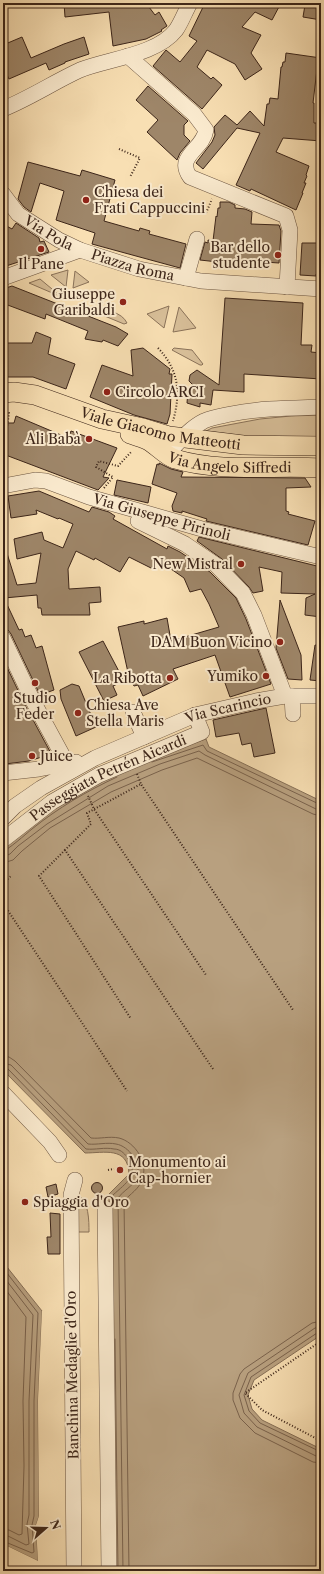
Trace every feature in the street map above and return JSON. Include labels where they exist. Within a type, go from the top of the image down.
[{"type":"main road","name":"Viale Giacomo Matteotti","points":[[4,400],[14,392],[35,395],[102,419],[174,441]]},
{"type":"main road","name":"Via Angelo Siffredi","points":[[102,419],[126,432],[140,444],[174,441],[184,461],[220,466],[321,468]]},
{"type":"main road","points":[[174,441],[186,444],[234,449],[320,441]]},
{"type":"street","points":[[3,109],[87,68],[128,56],[168,38],[176,30],[190,3]]},
{"type":"street","points":[[128,56],[194,114],[206,130],[205,135],[198,147],[186,160],[186,172],[190,177],[286,216],[290,230],[287,287]]},
{"type":"street","name":"Via Pola","points":[[3,194],[18,214],[59,240],[80,250]]},
{"type":"street","name":"Piazza Roma","points":[[186,278],[198,239]]},
{"type":"street","points":[[3,278],[80,250]]},
{"type":"street","name":"Piazza Roma","points":[[80,250],[139,269],[186,278],[227,284],[321,290]]},
{"type":"street","points":[[174,441],[198,425],[214,417],[246,411],[286,408],[320,411]]},
{"type":"street","name":"Via Giuseppe Pirinoli","points":[[3,484],[40,480],[95,499],[202,528],[321,557]]},
{"type":"street","points":[[138,521],[185,544],[206,558],[216,565],[243,593],[257,621],[288,696],[293,714]]},
{"type":"street","points":[[3,638],[34,704],[69,767]]},
{"type":"street","name":"Via Scarincio","points":[[3,773],[69,767],[144,738],[195,715],[256,701],[288,696],[321,696]]},
{"type":"street","points":[[133,712],[144,738]]},
{"type":"street","name":"Passeggiata Petrén Aicardi","points":[[3,840],[52,802],[99,775],[202,732],[195,715]]},
{"type":"street","name":"Via Scarincio","points":[[3,818],[15,806],[69,767]]},
{"type":"street","points":[[39,769],[46,773],[48,778],[46,785]]},
{"type":"street","points":[[3,1093],[50,1142],[59,1155]]},
{"type":"street","name":"Banchina Medaglie d'Oro","points":[[74,1571],[70,1195],[75,1180]]},
{"type":"street","points":[[105,1208],[110,1571]]},
{"type":"path","points":[[119,149],[140,158],[130,178]]},
{"type":"path","points":[[158,348],[168,358],[175,372],[177,406],[174,441]]},
{"type":"path","points":[[3,457],[8,413],[4,412],[4,400]]},
{"type":"path","points":[[320,411],[320,441]]},
{"type":"path","points":[[95,499],[114,477],[96,467],[99,461],[118,466],[140,444]]},
{"type":"path","points":[[3,757],[6,745]]},
{"type":"path","points":[[131,1019],[39,876],[91,824],[87,813],[141,784],[293,1010]]},
{"type":"path","points":[[84,790],[94,810],[206,975]]},
{"type":"path","points":[[65,850],[213,1069]]},
{"type":"path","points":[[3,883],[11,876]]},
{"type":"path","points":[[3,903],[127,1091]]},
{"type":"path","points":[[108,1170],[114,1169]]},
{"type":"path","points":[[321,1341],[244,1393],[262,1410],[321,1441]]},
{"type":"shaded area","points":[[68,270],[66,287],[51,275]]},
{"type":"shaded area","points":[[75,271],[89,282],[73,288]]},
{"type":"shaded area","points":[[40,279],[58,294],[57,295],[29,283]]},
{"type":"shaded area","points":[[169,306],[164,328],[147,314]]},
{"type":"shaded area","points":[[179,307],[196,328],[173,332]]},
{"type":"shaded area","points":[[94,309],[117,314],[125,319],[127,323],[124,324],[95,312]]},
{"type":"shaded area","points":[[174,348],[192,350],[203,364],[200,365],[172,350]]},
{"type":"shaded area","points":[[321,415],[321,438],[252,437],[206,431],[212,428],[260,419]]},
{"type":"shaded area","points":[[78,1195],[82,1198],[86,1206],[89,1232],[78,1232]]},
{"type":"water","points":[[206,739],[209,747],[321,801],[321,1335],[254,1380],[248,1395],[252,1409],[262,1420],[321,1449],[321,1571],[114,1571],[109,1194],[129,1174],[128,1165],[120,1155],[114,1153],[85,1153],[3,1070],[3,849],[23,830],[46,812],[98,782],[153,758]]},
{"type":"water","points":[[3,1262],[42,1311],[38,1401],[39,1516],[36,1525],[38,1561],[3,1544]]},
{"type":"pier","points":[[42,1311],[44,1311],[40,1401],[41,1516],[38,1525],[41,1554],[40,1562],[38,1563],[3,1546],[3,1544],[38,1561],[36,1525],[39,1516],[38,1401]]},
{"type":"building","points":[[64,3],[146,3],[155,15],[159,12],[167,26],[161,30],[162,31],[146,39],[113,46],[109,12],[65,17]]},
{"type":"building","points":[[205,3],[281,3],[272,20],[255,12],[242,27],[261,35],[251,53],[262,69],[245,80],[235,64],[207,50],[197,67],[211,79],[213,77],[222,85],[202,109],[153,66],[166,50],[180,62],[197,41],[189,36]]},
{"type":"building","points":[[307,3],[321,3],[321,20],[303,17],[305,5],[307,5]]},
{"type":"building","points":[[22,37],[31,58],[84,37],[89,54],[65,62],[49,70],[46,63],[9,79],[6,73],[3,74],[3,45]]},
{"type":"building","points":[[286,53],[321,58],[321,69],[317,69],[313,103],[314,123],[321,123],[321,141],[283,138],[276,152],[309,166],[304,183],[306,183],[296,210],[251,189],[250,191],[236,185],[260,133],[237,128],[203,169],[196,163],[212,142],[215,135],[214,127],[225,115],[237,125],[250,111],[264,126],[267,104],[269,104],[270,98],[278,99],[281,67],[283,62],[285,62]]},
{"type":"building","points":[[148,86],[188,121],[184,125],[184,135],[190,141],[180,153],[177,160],[147,132],[158,120],[136,100]]},
{"type":"building","points":[[28,162],[80,176],[82,170],[115,180],[104,221],[139,231],[140,228],[150,231],[149,234],[186,244],[180,268],[92,244],[95,233],[56,220],[64,191],[40,183],[31,212],[24,207],[18,199]]},
{"type":"building","points":[[220,202],[229,202],[235,205],[235,208],[245,209],[252,212],[251,224],[279,225],[281,231],[279,263],[250,261],[250,266],[243,267],[227,265],[227,263],[200,260],[205,242],[208,243],[208,240],[213,241],[216,216],[217,217],[218,208],[220,208]]},
{"type":"building","points":[[16,223],[39,238],[40,242],[44,241],[49,252],[3,267],[3,224],[12,229]]},
{"type":"building","points":[[302,243],[319,243],[318,250],[321,250],[321,274],[316,274],[316,276],[300,275]]},
{"type":"building","points":[[12,286],[116,327],[128,334],[118,346],[103,340],[102,342],[85,339],[88,331],[46,314],[45,319],[5,304],[3,300],[3,289]]},
{"type":"building","points":[[225,298],[303,303],[301,345],[312,345],[311,352],[321,353],[321,379],[244,374],[244,392],[213,390],[211,405],[200,403],[200,407],[187,403],[188,390],[193,385],[189,381],[190,375],[197,370],[219,385]]},
{"type":"building","points":[[36,332],[51,338],[48,354],[75,364],[66,389],[33,377],[3,377],[3,343],[32,343]]},
{"type":"building","points":[[143,348],[170,369],[169,374],[172,374],[170,414],[167,424],[134,415],[90,397],[102,365],[133,376],[131,350]]},
{"type":"building","points":[[16,416],[68,438],[71,431],[117,448],[103,477],[109,478],[98,490],[3,454],[3,423],[14,423]]},
{"type":"building","points":[[159,463],[171,469],[183,472],[181,477],[305,478],[311,487],[286,488],[286,511],[289,512],[288,514],[315,521],[308,545],[206,521],[207,519],[182,511],[182,513],[173,511],[172,506],[177,493],[152,484],[157,464],[159,465]]},
{"type":"building","points":[[117,480],[151,487],[148,503],[114,495]]},
{"type":"building","points":[[39,491],[89,512],[92,507],[109,512],[115,516],[113,519],[167,549],[168,546],[180,552],[210,572],[236,598],[246,619],[271,684],[230,697],[215,655],[173,669],[178,679],[143,696],[138,685],[134,686],[129,677],[118,627],[144,621],[144,624],[167,618],[171,641],[219,627],[209,604],[201,589],[190,592],[184,578],[158,560],[153,569],[129,557],[120,572],[95,558],[94,560],[76,551],[68,569],[69,589],[100,587],[101,602],[89,603],[90,615],[42,615],[41,608],[38,608],[37,595],[4,598],[19,630],[22,629],[25,637],[31,635],[36,648],[42,646],[54,690],[40,695],[11,634],[8,630],[3,629],[3,548],[5,547],[17,585],[36,583],[41,553],[17,559],[14,539],[42,532],[44,540],[63,548],[73,524],[36,510],[37,514],[11,518],[8,496]]},
{"type":"building","points":[[199,537],[321,567],[321,617],[305,615],[306,598],[315,594],[281,593],[282,572],[259,567],[263,591],[253,593],[222,559],[197,541]]},
{"type":"building","points":[[280,600],[301,655],[302,680],[288,679],[276,648]]},
{"type":"building","points":[[103,641],[124,681],[113,686],[117,695],[104,701],[79,652]]},
{"type":"building","points":[[315,645],[321,646],[321,681],[310,680]]},
{"type":"building","points":[[3,659],[25,705],[53,757],[46,758],[45,756],[29,761],[5,764],[3,761]]},
{"type":"building","name":"Chiesa Ave Stella Maris","points":[[72,684],[79,686],[96,727],[76,736],[61,699],[60,690]]},
{"type":"building","points":[[266,708],[275,753],[254,757],[251,743],[242,745],[239,733],[216,737],[213,720]]},
{"type":"building","points":[[95,1183],[99,1183],[101,1184],[101,1192],[95,1193],[92,1190],[92,1186]]},
{"type":"building","points":[[56,1184],[58,1194],[48,1197],[46,1187]]},
{"type":"building","points":[[50,1213],[60,1214],[60,1254],[48,1254],[47,1237],[51,1237]]},
{"type":"place","name":"Chiesa dei Frati Cappuccini","points":[[86,200]]},
{"type":"place","name":"Il Pane","points":[[41,249]]},
{"type":"place","name":"Bar dello studente","points":[[278,255]]},
{"type":"place","name":"Giuseppe Garibaldi","points":[[123,302]]},
{"type":"place","name":"Circolo ARCI","points":[[107,392]]},
{"type":"place","name":"Ali Babà","points":[[89,439]]},
{"type":"place","name":"New Mistral","points":[[241,564]]},
{"type":"place","name":"DAM Buon Vicino","points":[[280,642]]},
{"type":"place","name":"Yumiko","points":[[266,676]]},
{"type":"place","name":"La Ribotta","points":[[170,678]]},
{"type":"place","name":"Studio Feder","points":[[35,683]]},
{"type":"place","name":"Chiesa Ave Stella Maris","points":[[78,713]]},
{"type":"place","name":"Juice","points":[[32,756]]},
{"type":"place","name":"Monumento ai Cap-hornier","points":[[120,1170]]},
{"type":"place","name":"Spiaggia d'Oro","points":[[25,1202]]}]
